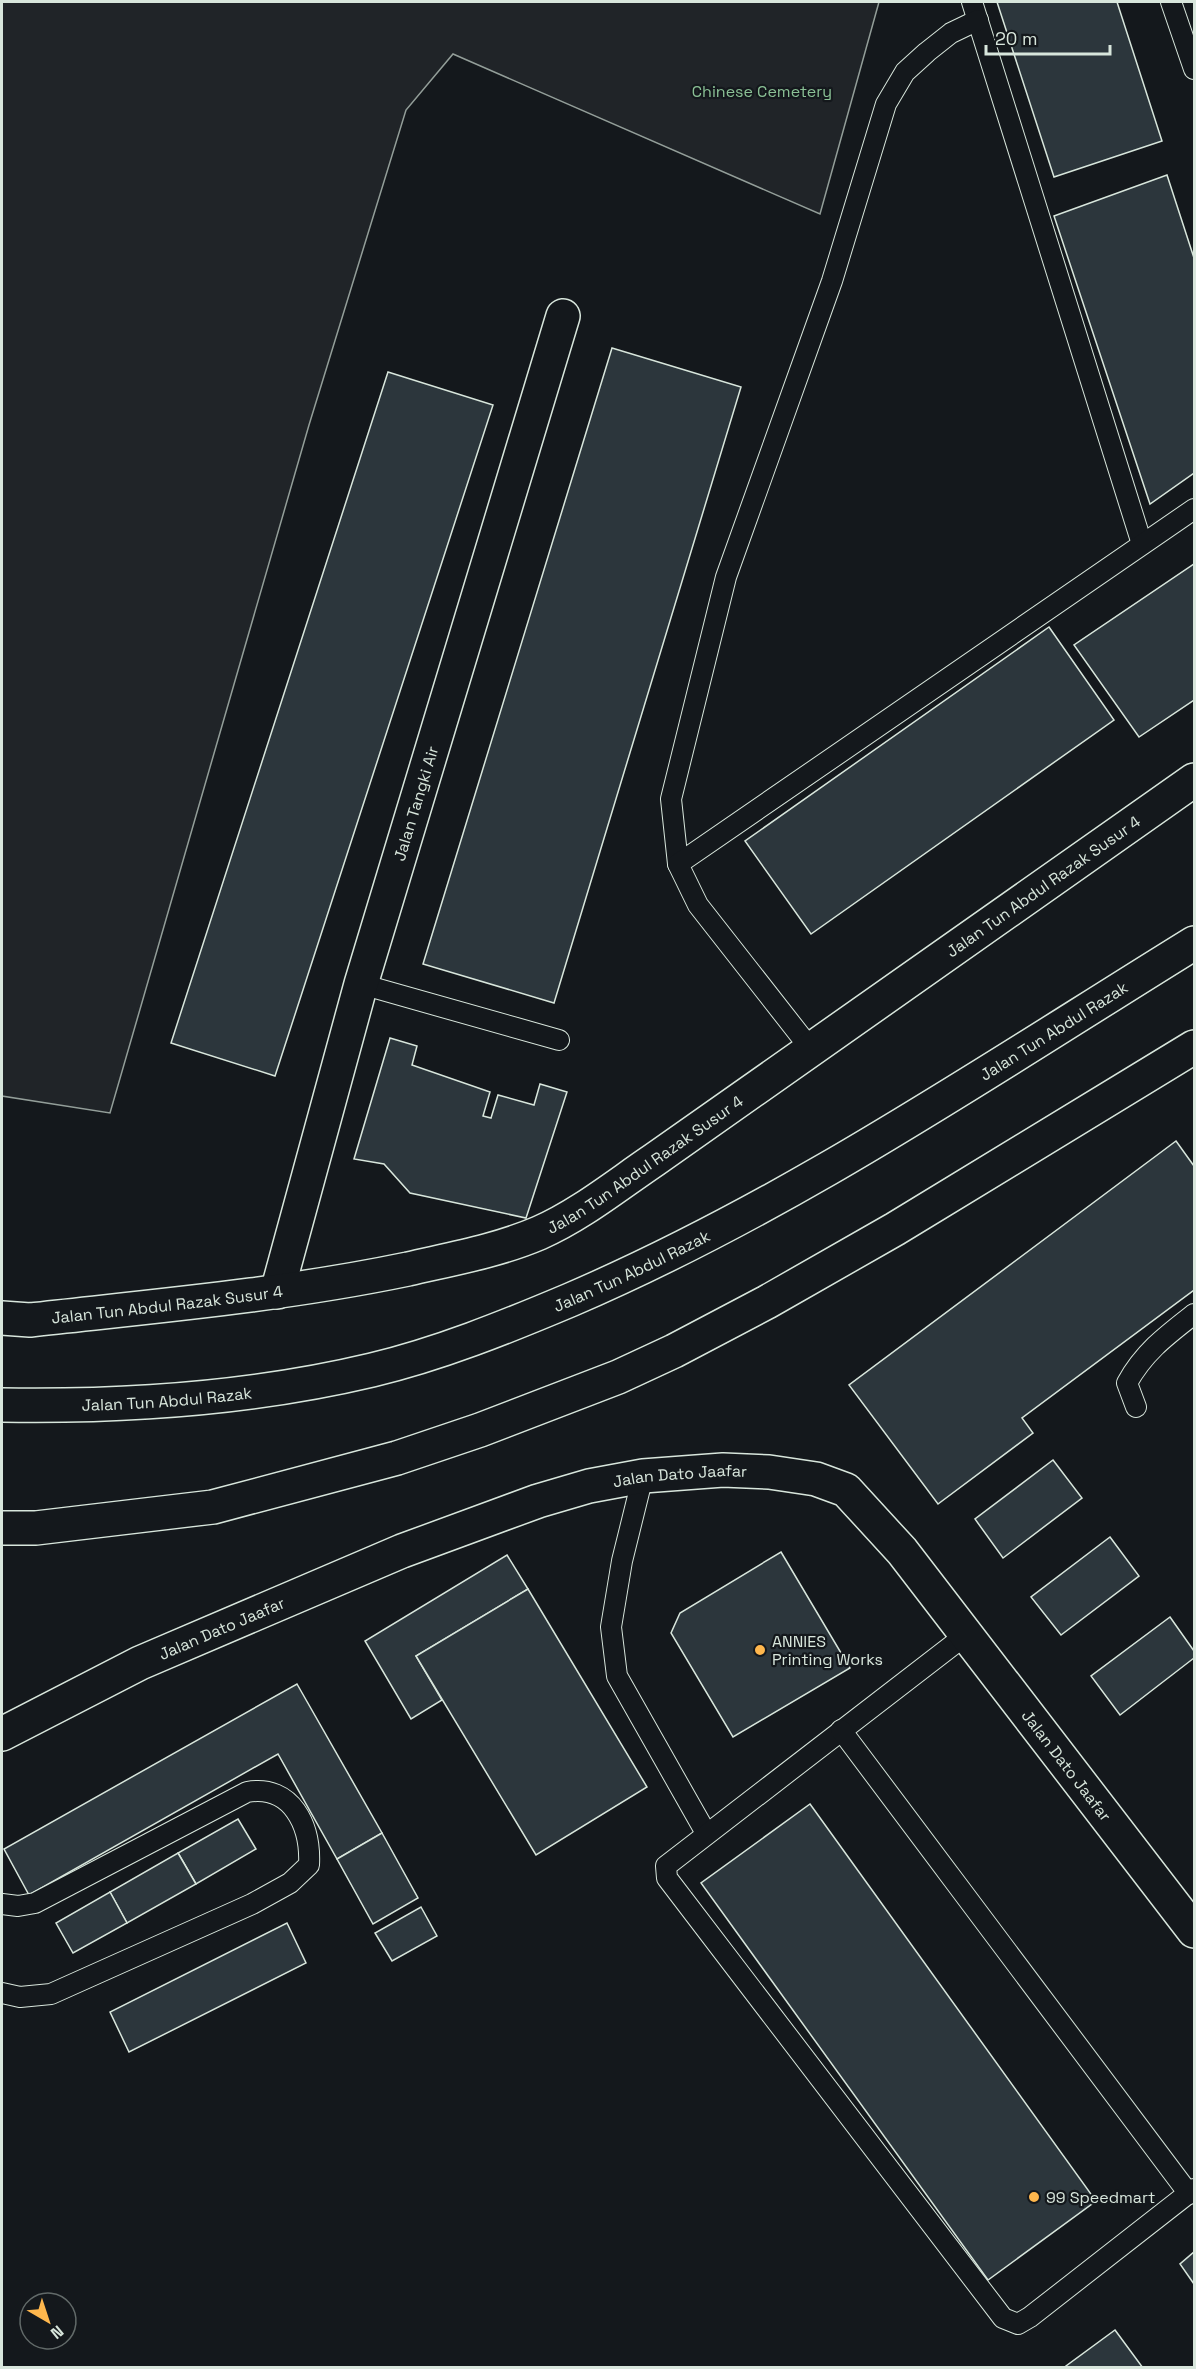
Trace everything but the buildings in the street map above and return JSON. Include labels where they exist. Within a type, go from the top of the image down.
[{"type":"main road","name":"Jalan Tangki Air","points":[[277,1292],[361,984],[563,316]]},
{"type":"main road","name":"Jalan Tun Abdul Razak Susur 4","points":[[2,1318],[30,1320],[277,1292],[371,1276],[471,1255],[538,1233],[585,1206],[654,1160],[810,1048],[1194,780]]},
{"type":"main road","name":"Jalan Tun Abdul Razak","points":[[2,1405],[114,1405],[201,1399],[287,1388],[375,1370],[535,1315],[624,1277],[779,1197],[866,1146],[1194,943]]},
{"type":"main road","points":[[2,1528],[36,1528],[213,1507],[397,1458],[480,1430],[618,1377],[674,1351],[896,1229],[1194,1047]]},
{"type":"main road","name":"Jalan Dato Jaafar","points":[[2,1734],[140,1663],[402,1551],[589,1485],[643,1476],[723,1470],[769,1472],[816,1479],[846,1490],[902,1551],[1194,1932]]},
{"type":"lane","points":[[972,2],[1142,544]]},
{"type":"lane","points":[[1171,2],[1194,69]]},
{"type":"lane","points":[[810,1048],[698,905],[678,864],[671,799],[726,577],[832,281],[886,104],[905,72],[951,33],[978,20]]},
{"type":"lane","points":[[678,864],[1194,509]]},
{"type":"lane","points":[[361,984],[559,1040]]},
{"type":"lane","points":[[1136,1407],[1127,1383],[1137,1365],[1153,1346],[1194,1314]]},
{"type":"lane","points":[[643,1476],[622,1561],[611,1627],[617,1676],[706,1833]]},
{"type":"lane","points":[[841,1730],[1192,2192],[1018,2324],[1003,2318],[667,1878],[666,1866],[706,1833],[841,1730],[967,1634]]},
{"type":"lane","points":[[2,1904],[18,1906],[36,1903],[248,1792],[264,1789],[280,1794],[297,1814],[310,1844],[309,1865],[290,1883],[252,1904],[51,1994],[20,1997],[2,1993]]},
{"type":"green space","name":"Chinese Cemetery","points":[[2,2],[879,2],[820,214],[453,54],[406,110],[309,425],[110,1113],[2,1096]]},
{"type":"place","name":"ANNIES Printing Works","points":[[760,1650]]},
{"type":"place","name":"99 Speedmart","points":[[1034,2197]]}]
